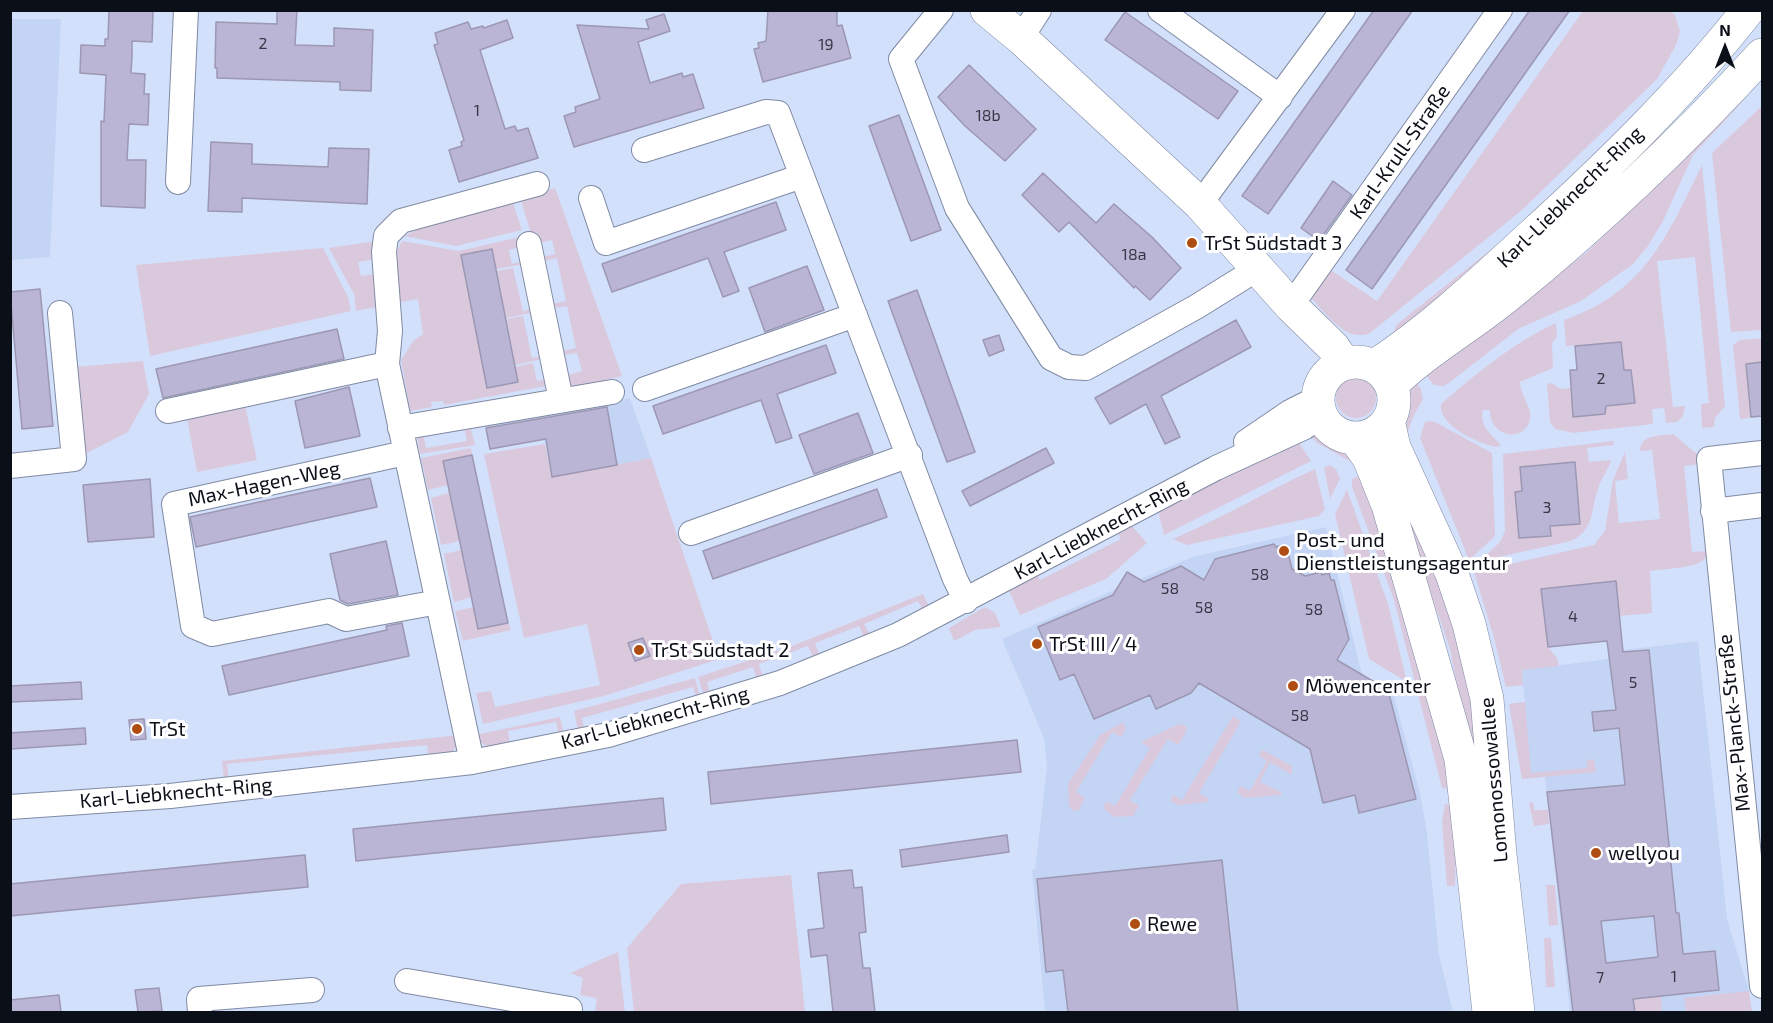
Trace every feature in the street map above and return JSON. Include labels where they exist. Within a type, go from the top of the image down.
[{"type":"street","points":[[178,182],[186,10]]},
{"type":"street","points":[[941,10],[901,59],[957,208],[1051,358],[1069,367],[1086,368],[1196,307],[1257,269]]},
{"type":"street","points":[[987,10],[1021,38],[1200,204],[1257,269],[1296,299],[1330,344],[1346,384]]},
{"type":"street","points":[[1021,38],[1039,10]]},
{"type":"street","points":[[1160,10],[1280,97]]},
{"type":"street","points":[[1200,204],[1343,10]]},
{"type":"street","name":"Karl-Krull-Straße","points":[[1296,299],[1500,10]]},
{"type":"street","name":"Karl-Liebknecht-Ring","points":[[10,807],[170,796],[472,762],[608,735],[780,683],[898,635],[1216,468],[1305,427],[1346,384],[1423,332],[1585,187],[1700,69],[1743,21]]},
{"type":"street","name":"Karl-Liebknecht-Ring","points":[[1346,384],[1431,351],[1505,298],[1614,207],[1762,55]]},
{"type":"street","points":[[644,150],[773,111],[781,118],[955,579],[966,601]]},
{"type":"street","points":[[591,198],[606,243],[802,176]]},
{"type":"street","points":[[472,762],[387,364],[390,331],[384,252],[386,236],[392,227],[401,221],[537,184]]},
{"type":"street","points":[[529,244],[561,400]]},
{"type":"street","points":[[10,466],[74,459],[60,313]]},
{"type":"street","points":[[645,389],[855,315]]},
{"type":"street","points":[[168,411],[387,364]]},
{"type":"street","name":"Lomonossowallee","points":[[1489,1012],[1461,759],[1388,505],[1369,458],[1355,438],[1342,435],[1346,384],[1393,410],[1388,421],[1394,447],[1452,574],[1469,624],[1488,699],[1500,855],[1518,1012]]},
{"type":"street","points":[[400,428],[612,392]]},
{"type":"street","points":[[1355,438],[1374,433],[1388,421]]},
{"type":"street","name":"Max-Hagen-Weg","points":[[405,453],[174,504],[193,626],[212,634],[329,611],[346,619],[438,602]]},
{"type":"street","name":"Max-Planck-Straße","points":[[1762,453],[1709,459],[1762,986]]},
{"type":"street","points":[[691,533],[910,455]]},
{"type":"street","points":[[1713,511],[1762,505]]},
{"type":"street","points":[[407,981],[570,1009],[569,1012]]},
{"type":"street","points":[[200,1012],[199,999],[312,990]]},
{"type":"shaded area","points":[[1583,11],[1670,11],[1675,15],[1680,31],[1676,45],[1657,79],[1522,210],[1370,333],[1352,334],[1337,325],[1310,297],[1329,269],[1377,301]]},
{"type":"shaded area","points":[[11,19],[61,19],[50,257],[11,260]]},
{"type":"shaded area","points":[[1746,98],[1693,155],[1663,221],[1648,246],[1633,264],[1581,301],[1518,329],[1449,383],[1443,386],[1434,385],[1419,367],[1542,286],[1586,253]]},
{"type":"shaded area","points":[[1762,106],[1762,330],[1731,332],[1712,153]]},
{"type":"shaded area","points":[[1702,165],[1725,406],[1715,418],[1714,427],[1702,428],[1701,404],[1709,403],[1695,257],[1657,261],[1673,407],[1685,406],[1683,416],[1677,422],[1666,423],[1664,408],[1652,409],[1653,424],[1573,433],[1555,429],[1550,422],[1547,384],[1552,383],[1560,389],[1571,388],[1574,417],[1605,414],[1606,406],[1635,403],[1631,371],[1624,370],[1621,342],[1566,346],[1564,320],[1592,308],[1615,294],[1634,278],[1664,238]]},
{"type":"shaded area","points":[[555,188],[622,376],[573,388],[567,384],[568,375],[582,371],[577,353],[563,355],[562,351],[576,348],[567,306],[553,308],[552,304],[566,301],[557,258],[544,261],[543,257],[555,254],[552,240],[534,244],[520,197]]},
{"type":"shaded area","points":[[512,200],[522,230],[456,246],[404,236],[427,225]]},
{"type":"shaded area","points":[[1513,232],[1400,342],[1394,332],[1396,325]]},
{"type":"shaded area","points":[[524,236],[527,245],[509,250],[512,264],[524,261],[524,264],[496,269],[492,249],[461,255],[487,388],[518,382],[515,367],[533,363],[537,381],[550,379],[551,385],[444,405],[443,401],[431,402],[432,407],[410,411],[401,360],[413,341],[423,334],[418,299],[396,303],[395,256],[402,241],[459,251]]},
{"type":"shaded area","points":[[377,241],[377,259],[358,262],[361,276],[377,274],[381,306],[356,311],[354,294],[329,248]]},
{"type":"shaded area","points":[[323,248],[348,297],[351,311],[150,356],[136,265]]},
{"type":"shaded area","points":[[513,268],[523,311],[535,308],[535,312],[506,318],[497,271]]},
{"type":"shaded area","points":[[523,316],[532,358],[545,355],[546,358],[515,365],[507,319]]},
{"type":"shaded area","points":[[1556,323],[1557,337],[1552,343],[1553,368],[1520,382],[1530,414],[1527,427],[1522,432],[1508,434],[1501,431],[1491,419],[1490,410],[1483,410],[1484,425],[1501,445],[1498,447],[1461,433],[1446,419],[1441,404],[1495,360]]},
{"type":"shaded area","points":[[1762,338],[1762,362],[1746,364],[1749,398],[1762,397],[1762,416],[1740,419],[1733,345],[1740,340]]},
{"type":"shaded area","points":[[143,361],[149,394],[128,432],[85,454],[76,367]]},
{"type":"shaded area","points":[[1411,376],[1421,389],[1423,399],[1407,434],[1396,418],[1400,393]]},
{"type":"shaded area","points":[[1356,378],[1370,384],[1376,398],[1370,412],[1356,418],[1342,412],[1336,398],[1342,384]]},
{"type":"shaded area","points":[[630,398],[651,458],[552,477],[544,439],[490,449],[486,425]]},
{"type":"shaded area","points":[[244,401],[257,460],[197,472],[187,418]]},
{"type":"shaded area","points":[[1433,421],[1492,453],[1495,536],[1469,560],[1420,438],[1425,422]]},
{"type":"shaded area","points":[[464,426],[471,429],[475,445],[420,454],[417,434],[423,433],[426,448],[467,441]]},
{"type":"shaded area","points":[[1308,433],[1329,436],[1350,446],[1355,464],[1317,443]]},
{"type":"shaded area","points":[[1673,434],[1697,454],[1700,464],[1684,466],[1692,552],[1709,551],[1706,557],[1693,565],[1650,571],[1652,613],[1619,616],[1615,581],[1542,589],[1548,647],[1557,658],[1559,666],[1522,670],[1523,685],[1506,687],[1474,572],[1594,545],[1605,531],[1613,480],[1625,452],[1628,479],[1615,481],[1619,523],[1660,519],[1652,450],[1640,451],[1643,441]]},
{"type":"shaded area","points":[[1295,437],[1311,461],[1164,535],[1160,511]]},
{"type":"shaded area","points":[[1613,441],[1614,445],[1587,448],[1589,462],[1611,460],[1596,494],[1591,518],[1585,531],[1571,541],[1480,561],[1500,542],[1505,531],[1503,454]],"holes":[[[1566,463],[1550,526],[1550,536],[1519,538],[1515,492],[1522,491],[1520,467]]]},
{"type":"shaded area","points":[[545,444],[552,477],[651,458],[719,659],[604,696],[483,724],[476,693],[491,691],[495,707],[600,685],[587,624],[524,638],[484,454]]},
{"type":"shaded area","points":[[471,448],[472,455],[443,461],[448,485],[428,490],[421,458]]},
{"type":"shaded area","points":[[1393,461],[1424,532],[1476,702],[1476,785],[1450,649],[1409,530]]},
{"type":"shaded area","points":[[1330,465],[1336,469],[1340,479],[1330,499],[1324,467]]},
{"type":"shaded area","points":[[1315,469],[1325,509],[1319,516],[1187,545],[1173,539],[1279,486]]},
{"type":"shaded area","points":[[1369,472],[1453,789],[1442,788],[1394,600],[1352,487],[1352,479]]},
{"type":"shaded area","points":[[1347,490],[1388,604],[1407,682],[1369,659],[1335,514]]},
{"type":"shaded area","points":[[449,493],[460,541],[441,545],[431,498]]},
{"type":"shaded area","points":[[1131,525],[1147,543],[1106,579],[1020,615],[1009,591],[1016,580],[1035,572],[1040,580],[1121,539],[1117,531]]},
{"type":"shaded area","points":[[1326,527],[1362,675],[1393,693],[1420,793],[1427,833],[1439,955],[1453,1012],[1045,1012],[1032,870],[1035,869],[1047,768],[1044,738],[1002,639],[1116,589],[1127,572],[1140,579],[1192,557]]},
{"type":"shaded area","points":[[461,550],[472,597],[454,602],[444,554]]},
{"type":"shaded area","points":[[923,594],[932,613],[926,616],[918,601],[864,624],[871,636],[865,639],[859,626],[815,643],[820,657],[814,659],[808,646],[759,664],[763,678],[757,680],[753,667],[707,682],[710,694],[704,696],[698,677],[792,646]]},
{"type":"shaded area","points":[[474,607],[478,629],[508,623],[511,630],[463,641],[455,611]]},
{"type":"shaded area","points":[[985,607],[995,613],[1001,627],[975,630],[954,641],[949,628]]},
{"type":"shaded area","points":[[1698,641],[1727,919],[1749,991],[1752,1012],[1570,1012],[1545,777],[1522,779],[1509,704],[1525,702],[1521,670],[1608,659],[1608,652]]},
{"type":"shaded area","points":[[695,678],[700,697],[697,699],[693,687],[582,718],[584,729],[578,731],[574,711]]},
{"type":"shaded area","points":[[1525,702],[1531,773],[1587,768],[1587,760],[1594,759],[1596,772],[1522,779],[1509,704]]},
{"type":"shaded area","points":[[1233,716],[1241,721],[1199,793],[1209,799],[1207,802],[1178,805],[1170,801],[1173,795],[1182,800]]},
{"type":"shaded area","points":[[560,717],[564,734],[559,735],[556,722],[508,731],[510,745],[494,747],[486,746],[475,735]]},
{"type":"shaded area","points":[[1123,722],[1126,729],[1121,737],[1112,732],[1076,792],[1085,798],[1079,810],[1073,811],[1069,806],[1068,784],[1100,735]]},
{"type":"shaded area","points":[[1179,724],[1186,726],[1187,731],[1178,745],[1168,739],[1130,800],[1139,806],[1133,816],[1114,817],[1103,808],[1106,801],[1115,806],[1150,748],[1141,742]]},
{"type":"shaded area","points":[[459,735],[456,747],[450,753],[441,756],[429,758],[427,745],[227,764],[229,780],[224,780],[222,761]]},
{"type":"shaded area","points":[[1263,750],[1292,766],[1292,775],[1270,762],[1260,782],[1281,792],[1281,795],[1244,798],[1237,792],[1240,786],[1250,791],[1267,761],[1258,755]]},
{"type":"shaded area","points":[[1533,802],[1534,810],[1548,810],[1549,824],[1534,826],[1529,803]]},
{"type":"shaded area","points":[[1445,804],[1453,806],[1456,826],[1455,886],[1447,886],[1442,822]]},
{"type":"shaded area","points":[[791,875],[805,1012],[634,1012],[627,948],[681,884]]},
{"type":"shaded area","points":[[1546,885],[1555,885],[1558,925],[1549,926]]},
{"type":"shaded area","points":[[1544,938],[1551,938],[1555,987],[1546,987]]},
{"type":"shaded area","points":[[618,952],[625,1012],[595,1012],[597,998],[580,995],[583,978],[570,973]]},
{"type":"shaded area","points":[[1749,991],[1752,1012],[1686,1012],[1684,998]]},
{"type":"shaded area","points":[[1661,996],[1662,1012],[1635,1012],[1633,999]]},
{"type":"building","points":[[109,10],[153,11],[152,42],[132,41],[131,73],[145,74],[144,94],[149,94],[148,125],[129,124],[127,160],[146,160],[145,208],[101,206],[101,121],[104,122],[106,75],[80,73],[81,45],[105,46],[105,39],[108,39]]},
{"type":"building","points":[[277,10],[297,10],[295,45],[334,46],[334,28],[373,30],[371,91],[340,90],[340,82],[217,78],[217,68],[215,68],[216,22],[277,24]]},
{"type":"building","points":[[768,10],[837,10],[837,26],[842,25],[851,58],[763,82],[754,49],[759,48],[758,43],[766,41]]},
{"type":"building","points":[[1374,10],[1413,10],[1268,214],[1242,196]]},
{"type":"building","points":[[1530,10],[1570,10],[1372,289],[1346,270]]},
{"type":"building","points":[[1125,12],[1238,91],[1218,119],[1105,40]]},
{"type":"building","points":[[664,14],[670,31],[638,42],[650,83],[682,73],[683,77],[693,74],[704,108],[574,147],[564,116],[576,112],[575,107],[600,99],[577,25],[649,29],[646,20]]},
{"type":"building","points":[[507,20],[513,38],[480,50],[505,129],[515,126],[517,131],[528,128],[538,158],[459,182],[449,150],[462,146],[461,142],[464,140],[434,45],[438,44],[435,33],[468,22],[471,29],[483,26],[484,28]]},
{"type":"building","points":[[969,65],[1036,129],[1005,161],[965,126],[938,97]]},
{"type":"building","points":[[899,115],[941,230],[911,241],[869,126]]},
{"type":"building","points":[[211,142],[252,144],[252,164],[328,167],[329,148],[369,149],[367,204],[242,198],[242,212],[208,211]]},
{"type":"building","points":[[1043,173],[1096,223],[1114,204],[1152,237],[1181,268],[1150,300],[1135,286],[1134,288],[1069,222],[1059,232],[1022,195]]},
{"type":"building","points":[[1333,181],[1352,195],[1319,241],[1301,228]]},
{"type":"building","points":[[776,202],[786,230],[724,252],[739,291],[723,297],[708,258],[612,292],[602,264]]},
{"type":"building","points":[[492,249],[518,382],[487,388],[461,255]]},
{"type":"building","points":[[807,266],[824,310],[765,332],[749,288]]},
{"type":"building","points":[[40,289],[53,426],[22,429],[10,292]]},
{"type":"building","points":[[917,290],[975,452],[947,462],[888,301]]},
{"type":"building","points":[[1236,320],[1251,347],[1161,396],[1180,437],[1165,444],[1146,404],[1110,424],[1095,398]]},
{"type":"building","points":[[337,329],[344,359],[163,398],[156,369]]},
{"type":"building","points":[[999,335],[1004,350],[989,356],[983,340]]},
{"type":"building","points":[[1621,342],[1624,370],[1631,370],[1635,403],[1606,406],[1605,414],[1573,417],[1570,370],[1577,370],[1575,346]]},
{"type":"building","points":[[826,345],[836,373],[777,394],[792,438],[776,443],[761,400],[663,434],[653,406]]},
{"type":"building","points":[[1762,362],[1762,416],[1751,417],[1746,364]]},
{"type":"building","points":[[349,387],[360,436],[305,448],[295,401]]},
{"type":"building","points":[[607,407],[617,465],[552,477],[546,439],[490,449],[486,428]]},
{"type":"building","points":[[858,413],[873,453],[814,474],[799,435]]},
{"type":"building","points":[[1046,448],[1054,463],[970,506],[962,491]]},
{"type":"building","points":[[472,455],[508,623],[478,629],[443,461]]},
{"type":"building","points":[[1575,462],[1580,524],[1550,526],[1551,536],[1519,538],[1515,492],[1522,491],[1520,467]]},
{"type":"building","points":[[370,478],[377,507],[196,547],[190,517]]},
{"type":"building","points":[[150,479],[154,537],[88,542],[83,485]]},
{"type":"building","points":[[877,489],[887,517],[713,579],[703,551]]},
{"type":"building","points":[[386,541],[398,595],[348,604],[340,600],[330,554]]},
{"type":"building","name":"Möwencenter","points":[[1274,544],[1276,547],[1283,545],[1285,553],[1288,552],[1292,569],[1305,576],[1321,572],[1322,575],[1329,573],[1331,580],[1334,580],[1349,639],[1337,660],[1388,690],[1416,799],[1359,813],[1355,795],[1323,803],[1310,749],[1199,683],[1191,693],[1156,709],[1150,695],[1094,719],[1074,674],[1060,680],[1038,627],[1113,595],[1127,572],[1144,582],[1181,566],[1204,580],[1215,559]]},
{"type":"building","points":[[1616,581],[1623,652],[1649,650],[1676,913],[1679,913],[1683,954],[1715,951],[1719,990],[1633,999],[1635,1012],[1573,1012],[1547,792],[1625,785],[1619,728],[1594,731],[1592,712],[1616,710],[1607,641],[1548,647],[1541,589]],"holes":[[[1654,916],[1658,957],[1606,963],[1601,921]]]},
{"type":"building","points":[[402,623],[409,656],[229,695],[222,666],[387,630],[386,626]]},
{"type":"building","name":"TrSt Südstadt 2","points":[[643,638],[650,656],[635,661],[628,643]]},
{"type":"building","points":[[81,682],[82,699],[10,702],[10,686]]},
{"type":"building","name":"TrSt","points":[[144,719],[146,739],[131,740],[129,720]]},
{"type":"building","points":[[85,728],[86,744],[10,749],[10,733]]},
{"type":"building","points":[[1017,740],[1021,772],[711,804],[708,772]]},
{"type":"building","points":[[663,798],[666,830],[356,861],[353,829]]},
{"type":"building","points":[[1007,835],[1009,852],[902,867],[900,850]]},
{"type":"building","points":[[305,855],[308,887],[10,916],[10,884]]},
{"type":"building","name":"Rewe","points":[[1222,860],[1238,1012],[1068,1012],[1063,970],[1046,972],[1037,879]]},
{"type":"building","points":[[852,870],[854,888],[862,887],[866,932],[859,933],[863,968],[870,968],[875,1012],[833,1012],[827,955],[811,957],[808,930],[824,928],[818,873]]},
{"type":"building","points":[[159,988],[162,1011],[138,1012],[135,990]]},
{"type":"building","points":[[59,995],[61,1012],[10,1012],[10,1000]]},
{"type":"place","name":"TrSt Südstadt 3","points":[[1192,243]]},
{"type":"place","name":"Post- und Dienstleistungsagentur","points":[[1284,551]]},
{"type":"place","name":"TrSt III / 4","points":[[1037,644]]},
{"type":"place","name":"TrSt Südstadt 2","points":[[639,650]]},
{"type":"place","name":"Möwencenter","points":[[1293,686]]},
{"type":"place","name":"TrSt","points":[[137,729]]},
{"type":"place","name":"wellyou","points":[[1596,853]]},
{"type":"place","name":"Rewe","points":[[1135,924]]}]
